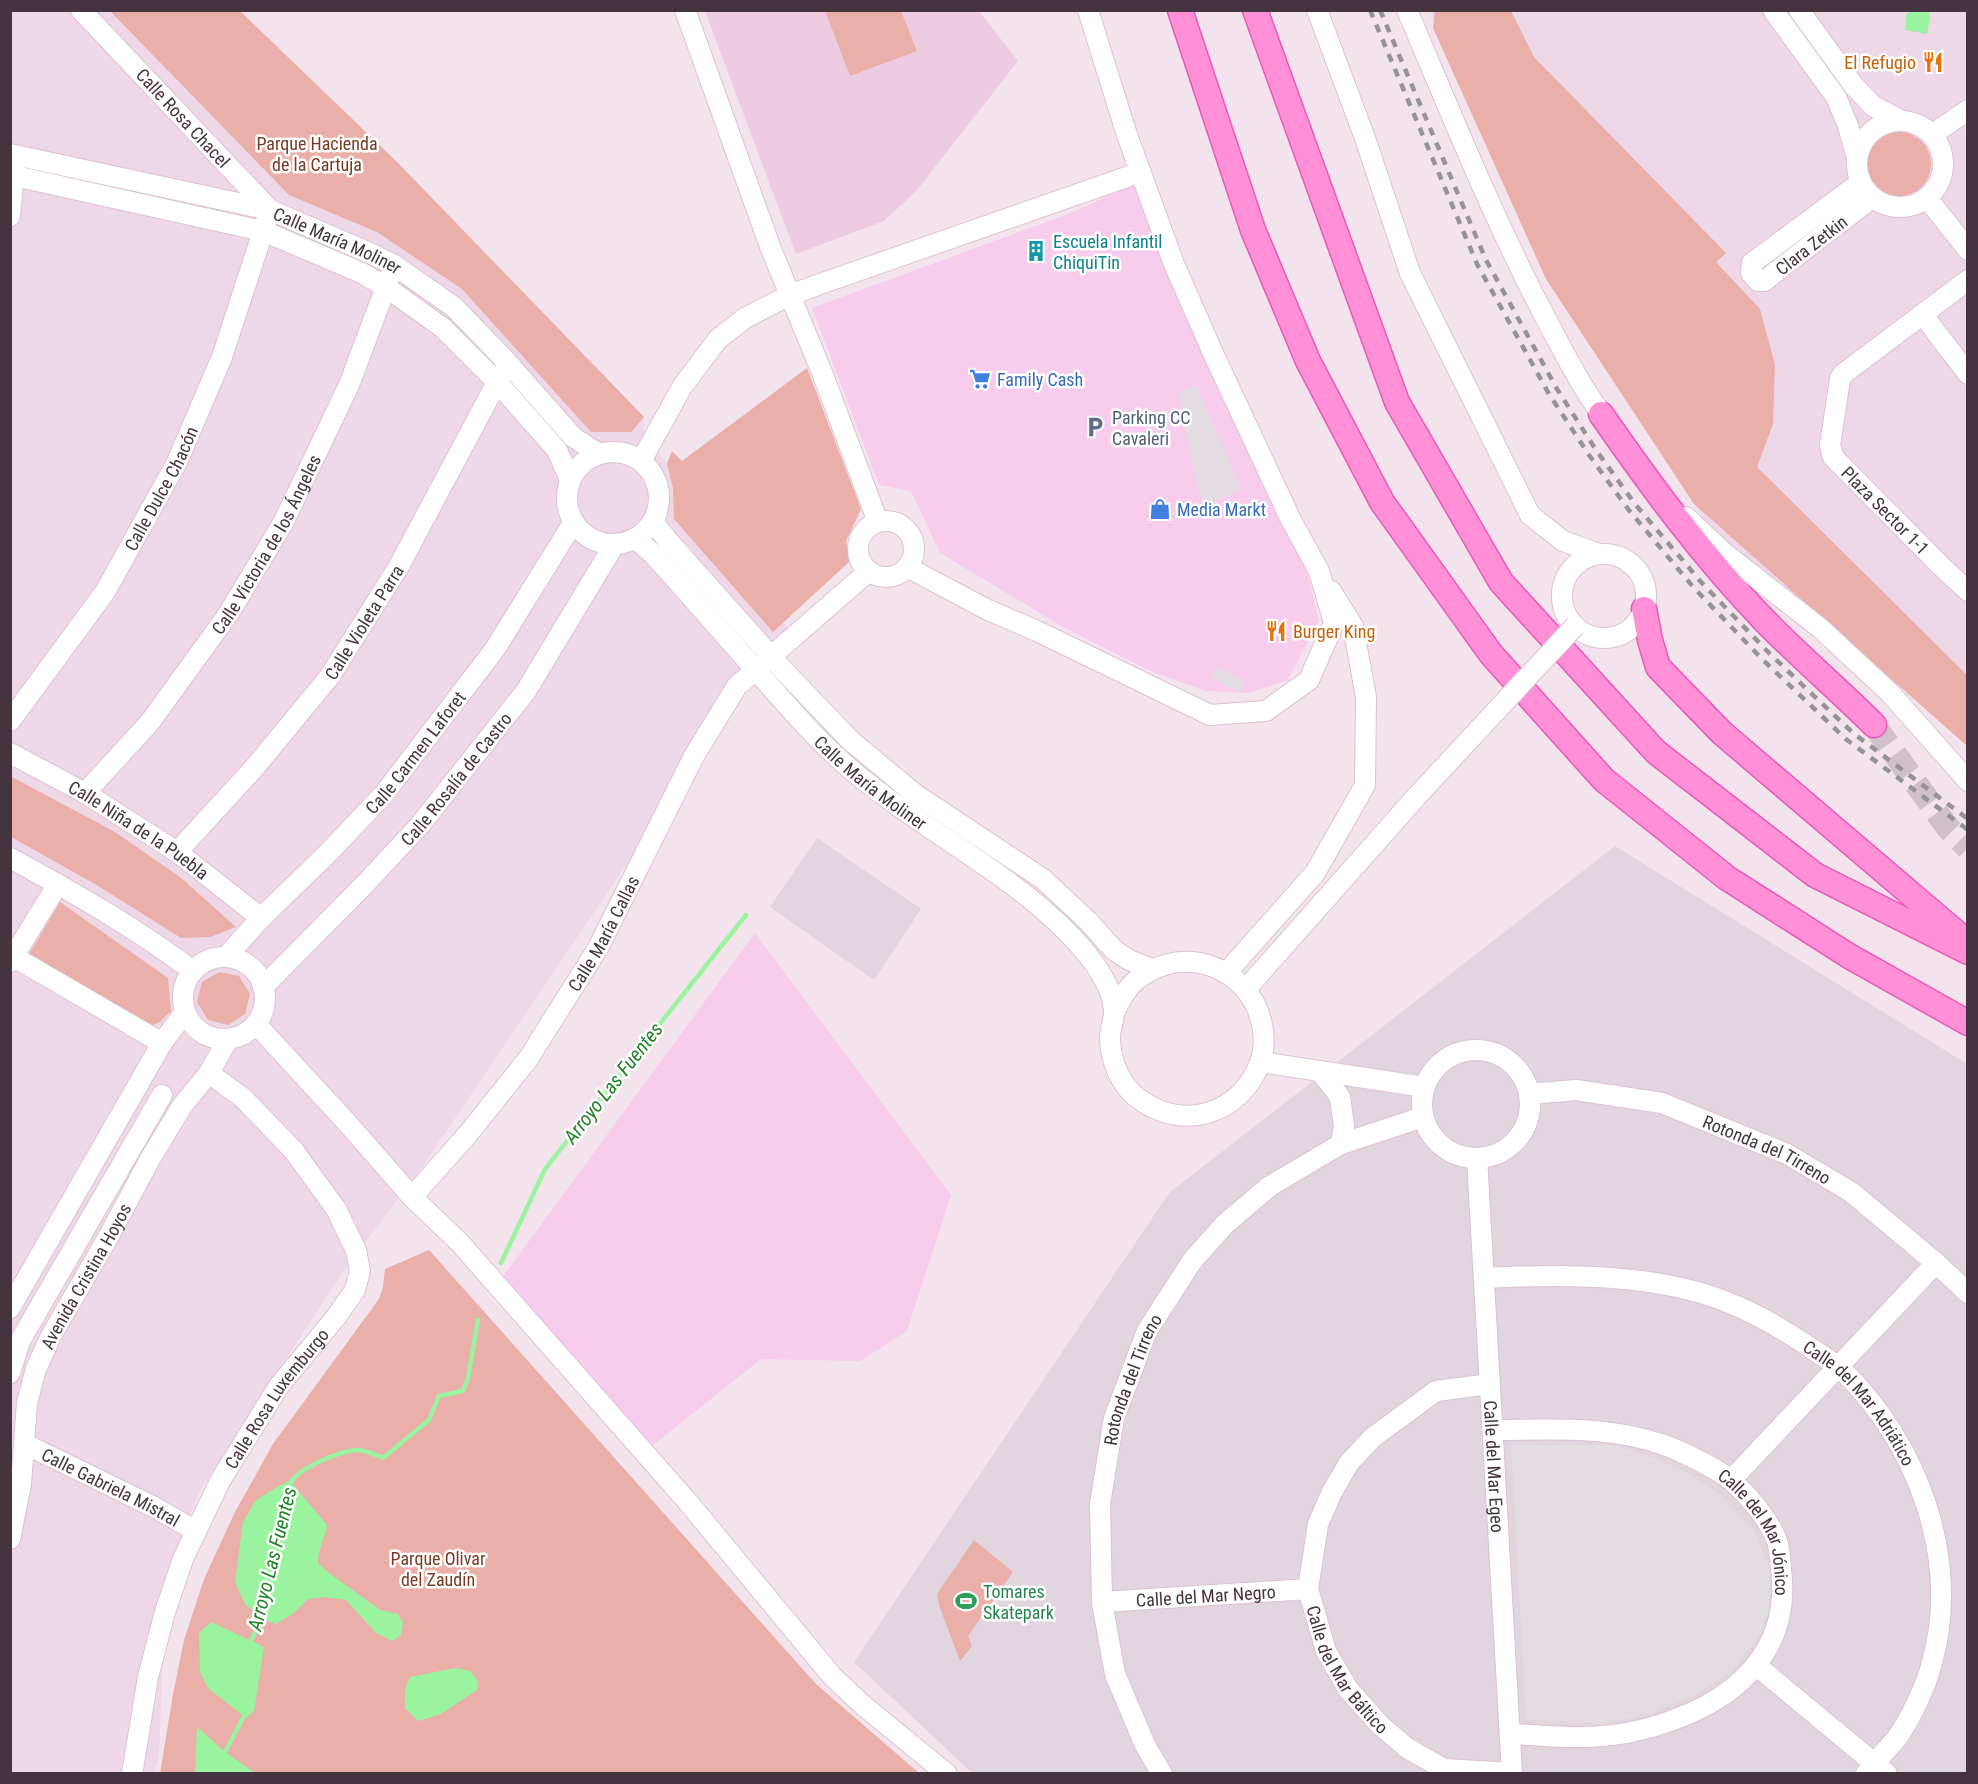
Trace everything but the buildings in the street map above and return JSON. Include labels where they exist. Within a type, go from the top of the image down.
[{"type":"main road","points":[[1255,10],[1397,402],[1501,582],[1656,752],[1815,875],[1968,952]]},
{"type":"main road","points":[[1181,14],[1253,230],[1308,362],[1382,502],[1491,654],[1604,780],[1727,878],[1849,956],[1968,1023]]},
{"type":"main road","points":[[1600,414],[1702,551],[1765,621],[1874,724]]},
{"type":"main road","points":[[1644,609],[1658,667],[1722,733],[1968,942]]},
{"type":"street","name":"Calle Rosa Chacel","points":[[81,10],[270,210]]},
{"type":"street","points":[[685,10],[771,249],[823,375],[878,522]]},
{"type":"street","points":[[1088,10],[1174,264],[1291,520],[1353,626],[1366,697],[1365,785],[1315,873],[1227,972]]},
{"type":"street","points":[[1317,10],[1365,138],[1410,273],[1530,515],[1563,541],[1599,554]]},
{"type":"street","points":[[1407,10],[1494,214],[1549,323],[1600,414],[1673,505],[1723,552],[1820,628],[1890,693],[1968,781]]},
{"type":"street","points":[[1421,10],[1420,17],[1431,49],[1494,214]]},
{"type":"street","points":[[1773,10],[1836,97],[1848,126],[1857,158]]},
{"type":"street","points":[[1799,10],[1854,86],[1873,106],[1900,120]]},
{"type":"street","points":[[1933,134],[1968,110]]},
{"type":"street","points":[[1900,120],[1912,121],[1933,134],[1944,160],[1943,174],[1937,187],[1928,198],[1915,205],[1900,207],[1886,205],[1867,190],[1857,170],[1857,158],[1860,146],[1876,127],[1900,120]]},
{"type":"street","name":"Calle María Moliner","points":[[13,154],[270,210],[372,254],[394,266],[454,307],[507,362],[573,437],[599,454]]},
{"type":"street","points":[[10,216],[13,154]]},
{"type":"street","points":[[640,461],[682,387],[717,339],[745,318],[790,295],[1141,172]]},
{"type":"street","name":"Calle María Moliner","points":[[12,175],[263,231],[362,273],[386,287],[443,328],[497,382],[557,450],[570,480]]},
{"type":"street","name":"Clara Zetkin","points":[[1867,190],[1764,281],[1755,279],[1751,273],[1752,263],[1867,190]]},
{"type":"street","points":[[1928,198],[1968,250]]},
{"type":"street","points":[[263,231],[270,210]]},
{"type":"street","name":"Calle Dulce Chacón","points":[[10,721],[105,592],[177,462],[222,357],[263,231]]},
{"type":"street","name":"Calle Victoria de los Ángeles","points":[[85,793],[150,722],[229,613],[283,523],[349,385],[394,266]]},
{"type":"street","name":"Plaza Sector 1-1","points":[[1968,280],[1843,374],[1840,379],[1830,452],[1933,559],[1968,591]]},
{"type":"street","points":[[1923,315],[1968,374]]},
{"type":"street","name":"Calle Violeta Parra","points":[[177,852],[255,767],[330,676],[399,566],[507,362]]},
{"type":"street","points":[[613,452],[627,454],[640,461],[653,477],[659,496],[658,509],[653,522],[636,538],[614,545],[591,539],[581,532],[573,523],[568,509],[567,494],[570,480],[577,468],[599,454],[613,452]]},
{"type":"street","name":"Calle María Moliner","points":[[653,522],[772,657],[851,741],[915,794],[1043,879],[1088,921],[1114,950],[1129,960],[1152,969]]},
{"type":"street","points":[[878,522],[897,523],[912,538],[914,548],[908,567],[891,576],[882,577],[869,572],[862,564],[859,555],[858,546],[863,533],[878,522]]},
{"type":"street","name":"Calle Carmen Laforet","points":[[226,957],[261,918],[327,855],[384,794],[495,649],[573,523]]},
{"type":"street","name":"Calle María Moliner","points":[[636,538],[654,555],[826,748],[861,778],[1025,894],[1068,933],[1095,965],[1108,988],[1114,1011]]},
{"type":"street","name":"Calle Rosalía de Castro","points":[[263,987],[420,825],[526,691],[614,545]]},
{"type":"street","points":[[1599,554],[1611,554],[1623,558],[1636,569],[1645,585],[1644,609],[1638,622],[1627,631],[1614,637],[1600,638],[1586,634],[1575,626],[1567,615],[1563,602],[1563,589],[1567,576],[1575,565],[1586,558],[1599,554]]},
{"type":"street","points":[[908,567],[988,610],[1037,631],[1210,715],[1266,711],[1309,681],[1334,623],[1319,571]]},
{"type":"street","name":"Calle María Callas","points":[[412,1197],[468,1134],[528,1059],[598,948],[694,756],[737,686],[869,572]]},
{"type":"street","points":[[1246,989],[1417,796],[1575,626]]},
{"type":"street","name":"Calle Niña de la Puebla","points":[[10,753],[85,793],[177,852],[261,918]]},
{"type":"street","points":[[10,858],[58,884],[158,945],[193,971]]},
{"type":"street","points":[[58,884],[12,960],[162,1043]]},
{"type":"street","points":[[226,957],[240,960],[252,968],[263,987],[265,1001],[256,1024],[247,1032],[228,1039],[209,1036],[194,1027],[185,1012],[184,987],[193,971],[210,959],[226,957]]},
{"type":"street","points":[[1177,962],[1203,963],[1227,972],[1246,989],[1259,1011],[1264,1036],[1261,1062],[1250,1084],[1225,1106],[1210,1113],[1186,1116],[1161,1112],[1140,1100],[1123,1082],[1112,1060],[1109,1035],[1114,1011],[1136,980],[1152,969],[1177,962]]},
{"type":"street","points":[[10,1308],[162,1043],[185,1012]]},
{"type":"street","points":[[256,1024],[412,1197],[460,1244],[687,1501],[832,1676],[864,1706],[947,1773]]},
{"type":"street","name":"Avenida Cristina Hoyos","points":[[10,1539],[21,1484],[18,1446],[36,1369],[51,1336],[150,1159],[182,1106],[209,1073],[228,1039]]},
{"type":"street","points":[[1471,1049],[1487,1050],[1502,1056],[1515,1066],[1524,1079],[1529,1094],[1528,1114],[1521,1133],[1503,1151],[1490,1156],[1477,1158],[1459,1155],[1443,1147],[1427,1129],[1423,1117],[1421,1102],[1424,1087],[1431,1073],[1442,1061],[1455,1053],[1471,1049]]},
{"type":"street","points":[[1261,1062],[1424,1087]]},
{"type":"street","points":[[1320,1071],[1340,1097],[1344,1126],[1341,1144]]},
{"type":"street","name":"Calle Rosa Luxemburgo","points":[[132,1773],[148,1677],[165,1612],[183,1559],[220,1481],[279,1386],[336,1317],[355,1290],[360,1271],[356,1250],[336,1209],[294,1150],[243,1098],[209,1073]]},
{"type":"street","name":"Rotonda del Tirreno","points":[[1529,1094],[1575,1090],[1662,1103],[1787,1154],[1851,1192],[1968,1293]]},
{"type":"street","points":[[10,1373],[20,1341],[162,1095]]},
{"type":"street","name":"Rotonda del Tirreno","points":[[1162,1773],[1145,1744],[1115,1674],[1102,1602],[1100,1504],[1114,1418],[1147,1331],[1192,1261],[1226,1224],[1270,1186],[1341,1144],[1423,1117]]},
{"type":"street","name":"Calle del Mar Egeo","points":[[1477,1158],[1512,1773]]},
{"type":"street","points":[[1731,1480],[1936,1263]]},
{"type":"street","name":"Calle del Mar Adriático","points":[[1484,1278],[1538,1275],[1632,1280],[1676,1287],[1726,1301],[1781,1328],[1839,1367],[1867,1398],[1897,1437],[1915,1476],[1933,1525],[1940,1569],[1941,1618],[1931,1667],[1897,1738],[1876,1770]]},
{"type":"street","name":"Calle del Mar Báltico","points":[[1490,1384],[1436,1391],[1372,1437],[1349,1462],[1318,1524],[1308,1589],[1326,1651],[1348,1689],[1380,1725],[1407,1748],[1444,1769],[1512,1773]]},
{"type":"street","points":[[10,1422],[16,1424],[18,1446]]},
{"type":"street","name":"Calle del Mar Jónico","points":[[1493,1430],[1590,1429],[1631,1436],[1665,1445],[1731,1480],[1758,1510],[1777,1540],[1784,1589],[1775,1635],[1757,1666],[1733,1687],[1705,1706],[1655,1726],[1601,1736],[1510,1734]]},
{"type":"street","name":"Calle Gabriela Mistral","points":[[18,1446],[152,1506],[196,1531]]},
{"type":"street","name":"Calle del Mar Negro","points":[[1102,1602],[1308,1589]]},
{"type":"street","points":[[1757,1666],[1876,1770]]},
{"type":"shaded area","points":[[11,11],[240,11],[397,162],[644,417],[644,433],[787,627],[418,1173],[343,1272],[199,1492],[166,1576],[159,1755],[154,1773],[11,1774]]},
{"type":"shaded area","points":[[705,11],[979,11],[1018,61],[917,190],[884,221],[796,254]]},
{"type":"shaded area","points":[[1430,11],[1967,11],[1967,738],[1709,526],[1546,279]]},
{"type":"shaded area","points":[[1137,183],[1248,446],[1306,569],[1319,620],[1288,680],[1249,693],[1206,691],[1146,669],[1065,628],[940,553],[911,491],[879,485],[812,308],[1066,215]]},
{"type":"shaded area","points":[[1196,385],[1241,490],[1205,505],[1197,485],[1178,393]]},
{"type":"shaded area","points":[[1217,666],[1245,682],[1239,693],[1211,676]]},
{"type":"shaded area","points":[[817,838],[921,909],[874,980],[770,907]]},
{"type":"shaded area","points":[[1615,846],[1967,1064],[1967,1773],[972,1773],[854,1662],[1169,1193]]},
{"type":"shaded area","points":[[755,933],[951,1195],[907,1331],[860,1361],[761,1359],[643,1453],[496,1286]]},
{"type":"shaded area","points":[[1511,1445],[1616,1445],[1679,1468],[1721,1495],[1752,1527],[1770,1568],[1769,1609],[1756,1641],[1730,1673],[1695,1695],[1651,1713],[1601,1724],[1526,1719]]},
{"type":"green space","name":"Parque Hacienda de la Cartuja","points":[[110,11],[240,11],[397,162],[644,417],[631,432],[591,432],[462,289],[377,232],[289,195]]},
{"type":"green space","points":[[825,11],[901,11],[917,51],[850,76]]},
{"type":"green space","points":[[1435,11],[1511,11],[1534,57],[1726,253],[1716,262],[1760,309],[1775,365],[1773,424],[1757,467],[1967,675],[1967,746],[1694,504],[1546,279],[1433,28]]},
{"type":"green space","points":[[1899,132],[1922,141],[1931,164],[1922,187],[1899,196],[1876,187],[1867,164],[1876,141]]},
{"type":"green space","points":[[807,368],[861,509],[846,541],[850,561],[773,632],[674,519],[673,488],[667,464],[672,451],[682,461]]},
{"type":"green space","points":[[10,776],[115,832],[180,877],[236,927],[210,937],[181,938],[95,884],[11,837]]},
{"type":"green space","points":[[60,902],[168,978],[171,1011],[160,1022],[150,1026],[28,956]]},
{"type":"green space","points":[[219,972],[239,976],[250,994],[245,1014],[228,1025],[208,1020],[197,1002],[202,982]]},
{"type":"green space","name":"Parque Olivar del Zaudín","points":[[429,1250],[816,1684],[919,1773],[160,1774],[184,1640],[204,1579],[235,1512],[273,1444],[379,1299],[385,1269]]},
{"type":"green space","name":"Tomares Skatepark","points":[[974,1540],[1013,1572],[968,1636],[972,1646],[960,1661],[937,1594]]},
{"type":"water","points":[[1911,11],[1929,12],[1927,34],[1905,30],[1906,15]]},
{"type":"water","points":[[290,1481],[327,1525],[318,1563],[380,1610],[398,1614],[403,1623],[401,1635],[393,1641],[376,1633],[346,1600],[324,1597],[308,1599],[294,1613],[276,1624],[262,1619],[245,1604],[235,1582],[243,1522],[256,1500]]},
{"type":"water","points":[[211,1622],[264,1647],[254,1711],[246,1718],[208,1688],[200,1672],[199,1633]]},
{"type":"water","points":[[455,1668],[470,1671],[478,1681],[477,1690],[441,1714],[418,1721],[405,1708],[405,1689],[410,1677]]},
{"type":"water","points":[[197,1727],[225,1752],[255,1773],[195,1773]]},
{"type":"waterway","name":"Arroyo Las Fuentes","points":[[501,1263],[545,1169],[746,915]]},
{"type":"waterway","name":"Arroyo Las Fuentes","points":[[289,1487],[292,1480],[307,1468],[348,1451],[370,1452],[383,1458],[429,1420],[439,1396],[463,1391],[468,1378],[478,1320]]},
{"type":"waterway","name":"Arroyo Las Fuentes","points":[[251,1647],[251,1641],[262,1615]]},
{"type":"waterway","name":"Arroyo Las Fuentes","points":[[225,1756],[244,1712]]},
{"type":"tunnel","points":[[1874,725],[1948,828],[1968,848]]},
{"type":"railway","points":[[1370,10],[1477,264],[1549,394],[1628,509],[1694,588],[1764,661],[1847,740],[1968,830]]},
{"type":"railway","points":[[1380,10],[1486,260],[1557,389],[1596,450],[1635,504],[1701,582],[1770,654],[1853,733],[1968,819]]},
{"type":"place","name":"El Refugio","points":[[1933,62]]},
{"type":"place","name":"Escuela Infantil ChiquiTin","points":[[1036,251]]},
{"type":"place","name":"Family Cash","points":[[980,379]]},
{"type":"place","name":"Parking CC Cavaleri","points":[[1095,427]]},
{"type":"place","name":"Media Markt","points":[[1160,509]]},
{"type":"place","name":"Burger King","points":[[1276,631]]},
{"type":"place","name":"Tomares Skatepark","points":[[966,1601]]}]
